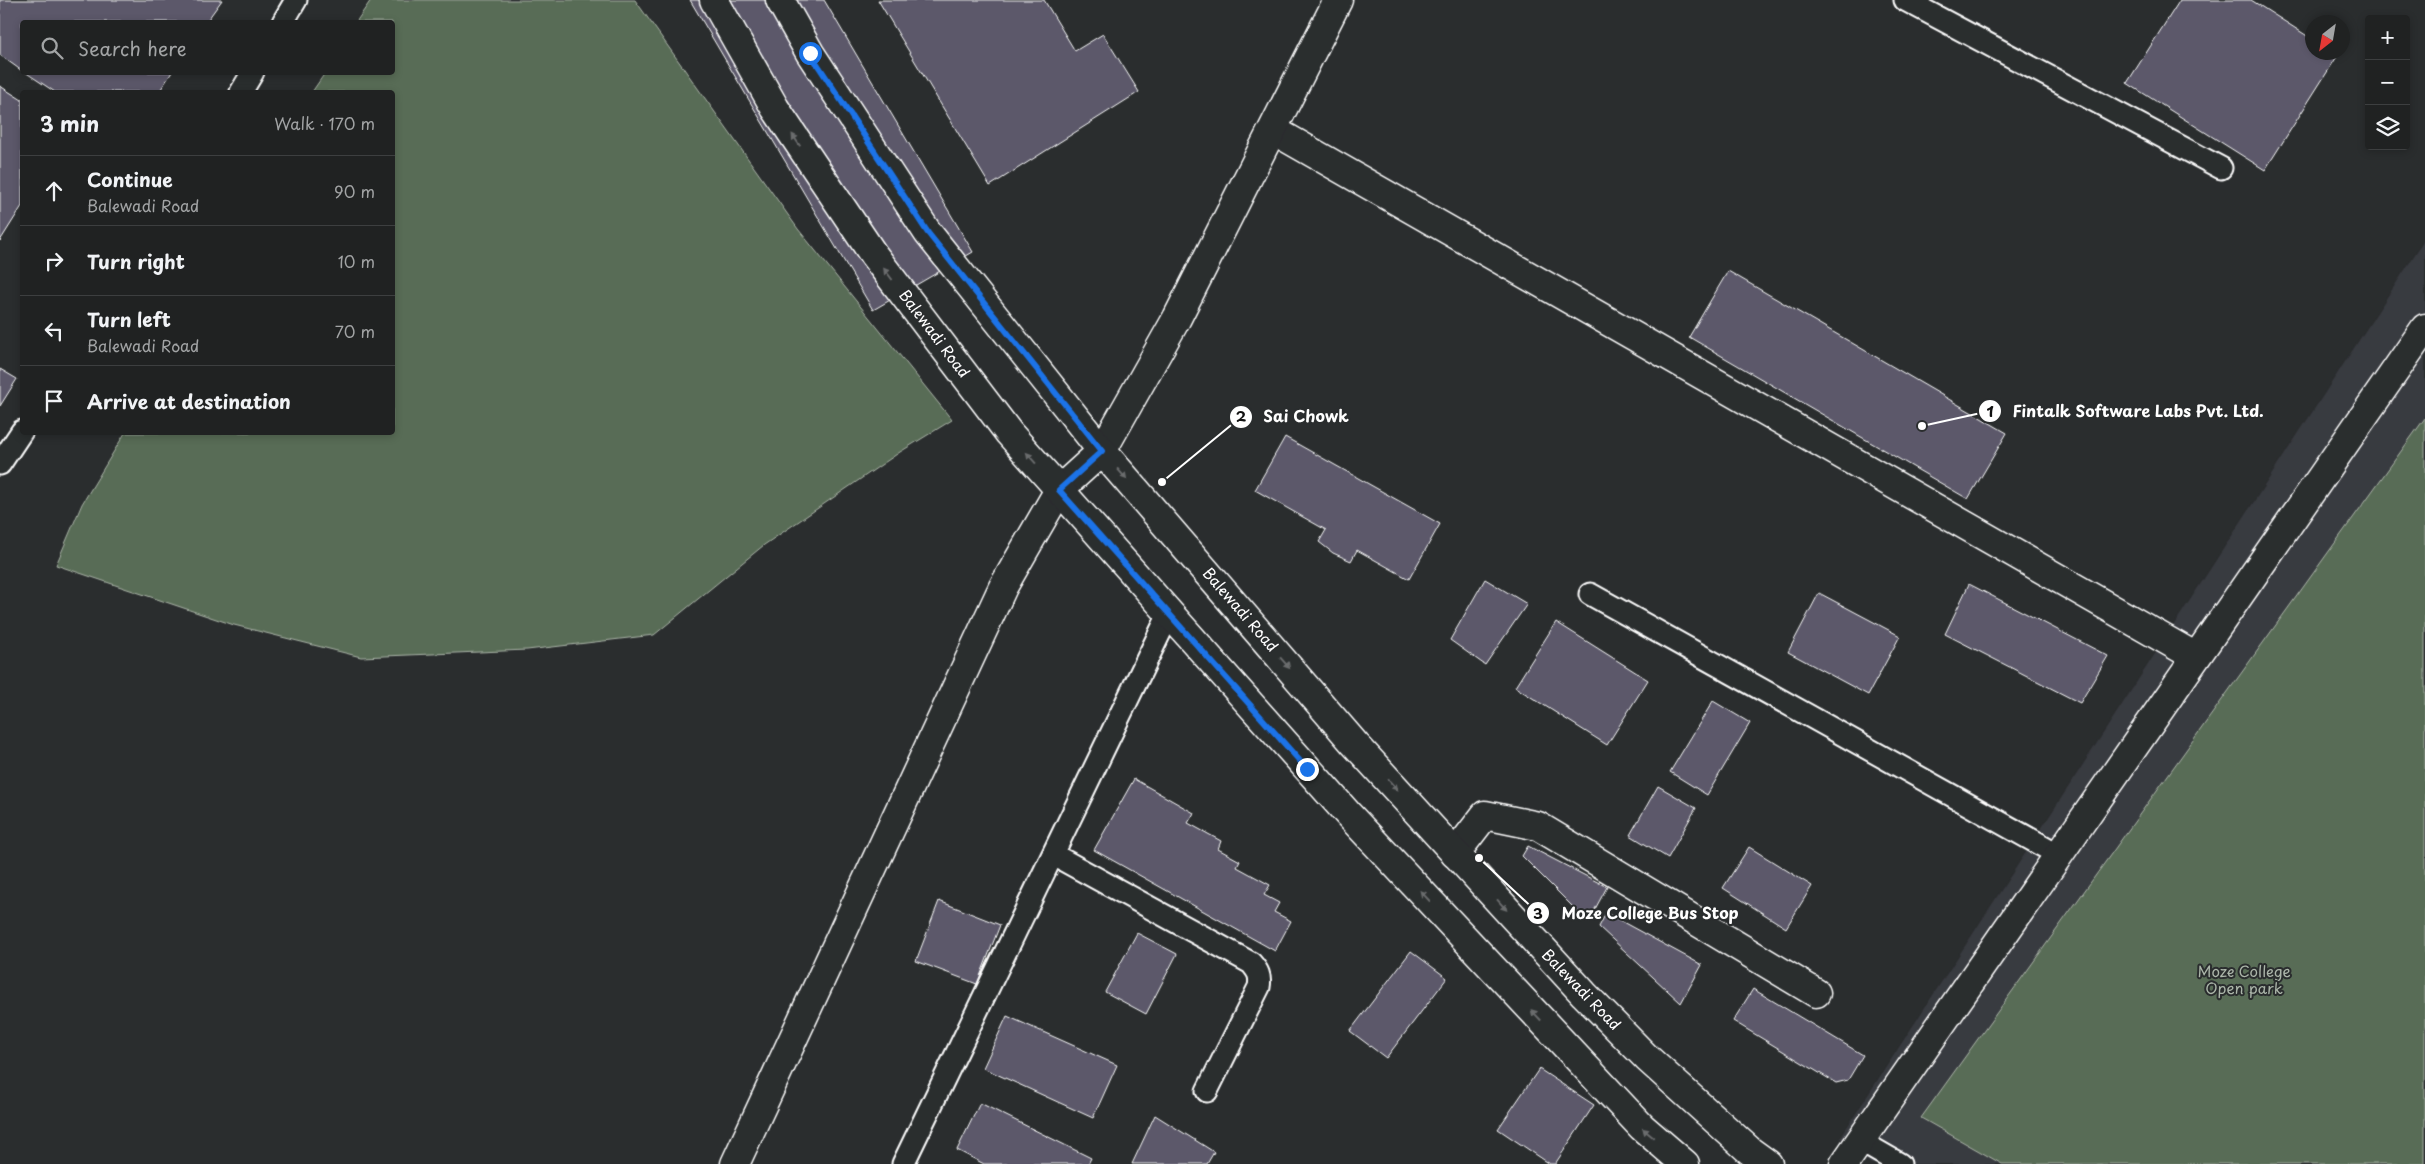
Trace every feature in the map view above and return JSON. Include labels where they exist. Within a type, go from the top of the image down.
[{"type":"street","name":"Balewadi Road","points":[[714,0],[774,108],[873,254],[1010,433],[1354,821],[1642,1127],[1685,1164]]},
{"type":"street","name":"Balewadi Road","points":[[780,0],[810,53],[928,233],[1102,451],[1354,743],[1584,994],[1640,1051],[1750,1152],[1768,1164]]},
{"type":"street","points":[[736,1164],[1003,587],[1059,490],[1102,451],[1177,318],[1338,0]]},
{"type":"street","points":[[1273,130],[2196,658]]},
{"type":"street","points":[[1844,1164],[2425,328]]},
{"type":"street","points":[[1455,854],[1485,815],[1538,826],[1816,993]]},
{"type":"lane","points":[[284,20],[296,0]]},
{"type":"lane","points":[[1905,0],[2221,168]]},
{"type":"lane","points":[[242,90],[251,75]]},
{"type":"lane","points":[[0,464],[20,434]]},
{"type":"lane","points":[[1590,594],[2059,855]]},
{"type":"lane","points":[[903,1164],[1169,614]]},
{"type":"lane","points":[[1054,855],[1251,962],[1256,969],[1261,977],[1260,986],[1207,1091]]},
{"type":"lane","points":[[1860,1141],[1900,1164]]},
{"type":"shaded area","name":"Moze College Open park","points":[[2425,239],[2425,1164],[1871,1164],[1840,1138]]},
{"type":"green space","points":[[371,0],[635,0],[798,229],[952,420],[900,452],[764,545],[654,635],[527,650],[361,657],[234,625],[56,565],[82,504],[124,435],[395,435],[395,90],[313,90],[324,75],[395,75],[395,20],[357,20]]},
{"type":"green space","name":"Moze College Open park","points":[[2425,418],[2425,1164],[2002,1164],[1921,1118]]},
{"type":"building","points":[[0,0],[222,0],[207,20],[20,20],[20,70],[0,55]]},
{"type":"building","points":[[690,0],[824,0],[973,252],[873,310]]},
{"type":"building","points":[[878,0],[1044,0],[1075,51],[1103,34],[1139,92],[990,186]]},
{"type":"building","points":[[2180,0],[2251,0],[2305,35],[2305,60],[2335,60],[2265,170],[2127,83]]},
{"type":"building","points":[[30,75],[170,75],[160,90],[52,90]]},
{"type":"building","points":[[0,86],[20,99],[20,209],[0,241]]},
{"type":"building","points":[[1728,271],[2007,433],[1968,499],[1689,337]]},
{"type":"building","points":[[0,369],[17,379],[0,406]]},
{"type":"building","points":[[1285,437],[1440,524],[1409,579],[1357,550],[1351,561],[1333,553],[1319,542],[1326,530],[1255,490]]},
{"type":"building","points":[[1485,579],[1527,604],[1485,665],[1450,640]]},
{"type":"building","points":[[1969,584],[2108,656],[2080,703],[1945,634]]},
{"type":"building","points":[[1819,593],[1900,636],[1868,695],[1788,652]]},
{"type":"building","points":[[1556,622],[1648,680],[1607,745],[1515,687]]},
{"type":"building","points":[[1713,701],[1750,723],[1707,795],[1670,772]]},
{"type":"building","points":[[1134,779],[1194,813],[1188,823],[1221,841],[1218,849],[1240,861],[1237,867],[1270,885],[1264,895],[1279,903],[1274,912],[1291,921],[1275,951],[1094,850]]},
{"type":"building","points":[[1658,786],[1696,808],[1668,858],[1630,835]]},
{"type":"building","points":[[1528,846],[1607,887],[1588,922],[1522,856]]},
{"type":"building","points":[[1749,847],[1812,886],[1786,928],[1723,888]]},
{"type":"building","points":[[939,901],[1000,925],[977,984],[916,961]]},
{"type":"building","points":[[1606,913],[1702,965],[1681,1003],[1599,927]]},
{"type":"building","points":[[1137,933],[1177,954],[1146,1014],[1105,992]]},
{"type":"building","points":[[1411,951],[1447,978],[1386,1058],[1350,1031]]},
{"type":"building","points":[[1753,989],[1863,1055],[1848,1080],[1836,1083],[1733,1021]]},
{"type":"building","points":[[1007,1016],[1117,1065],[1093,1118],[983,1068]]},
{"type":"building","points":[[1539,1069],[1594,1105],[1555,1164],[1550,1164],[1498,1129]]},
{"type":"building","points":[[980,1103],[1091,1158],[1088,1164],[984,1164],[957,1150]]},
{"type":"building","points":[[1155,1115],[1214,1152],[1207,1164],[1132,1164]]},
{"type":"place","name":"Fintalk Software Labs Pvt. Ltd.","points":[[1922,426]]},
{"type":"place","name":"Sai Chowk","points":[[1162,482]]},
{"type":"place","name":"Moze College Bus Stop","points":[[1479,858]]},
{"type":"route","points":[[810,53],[928,233],[1102,451],[1059,490],[1307,769]]}]
